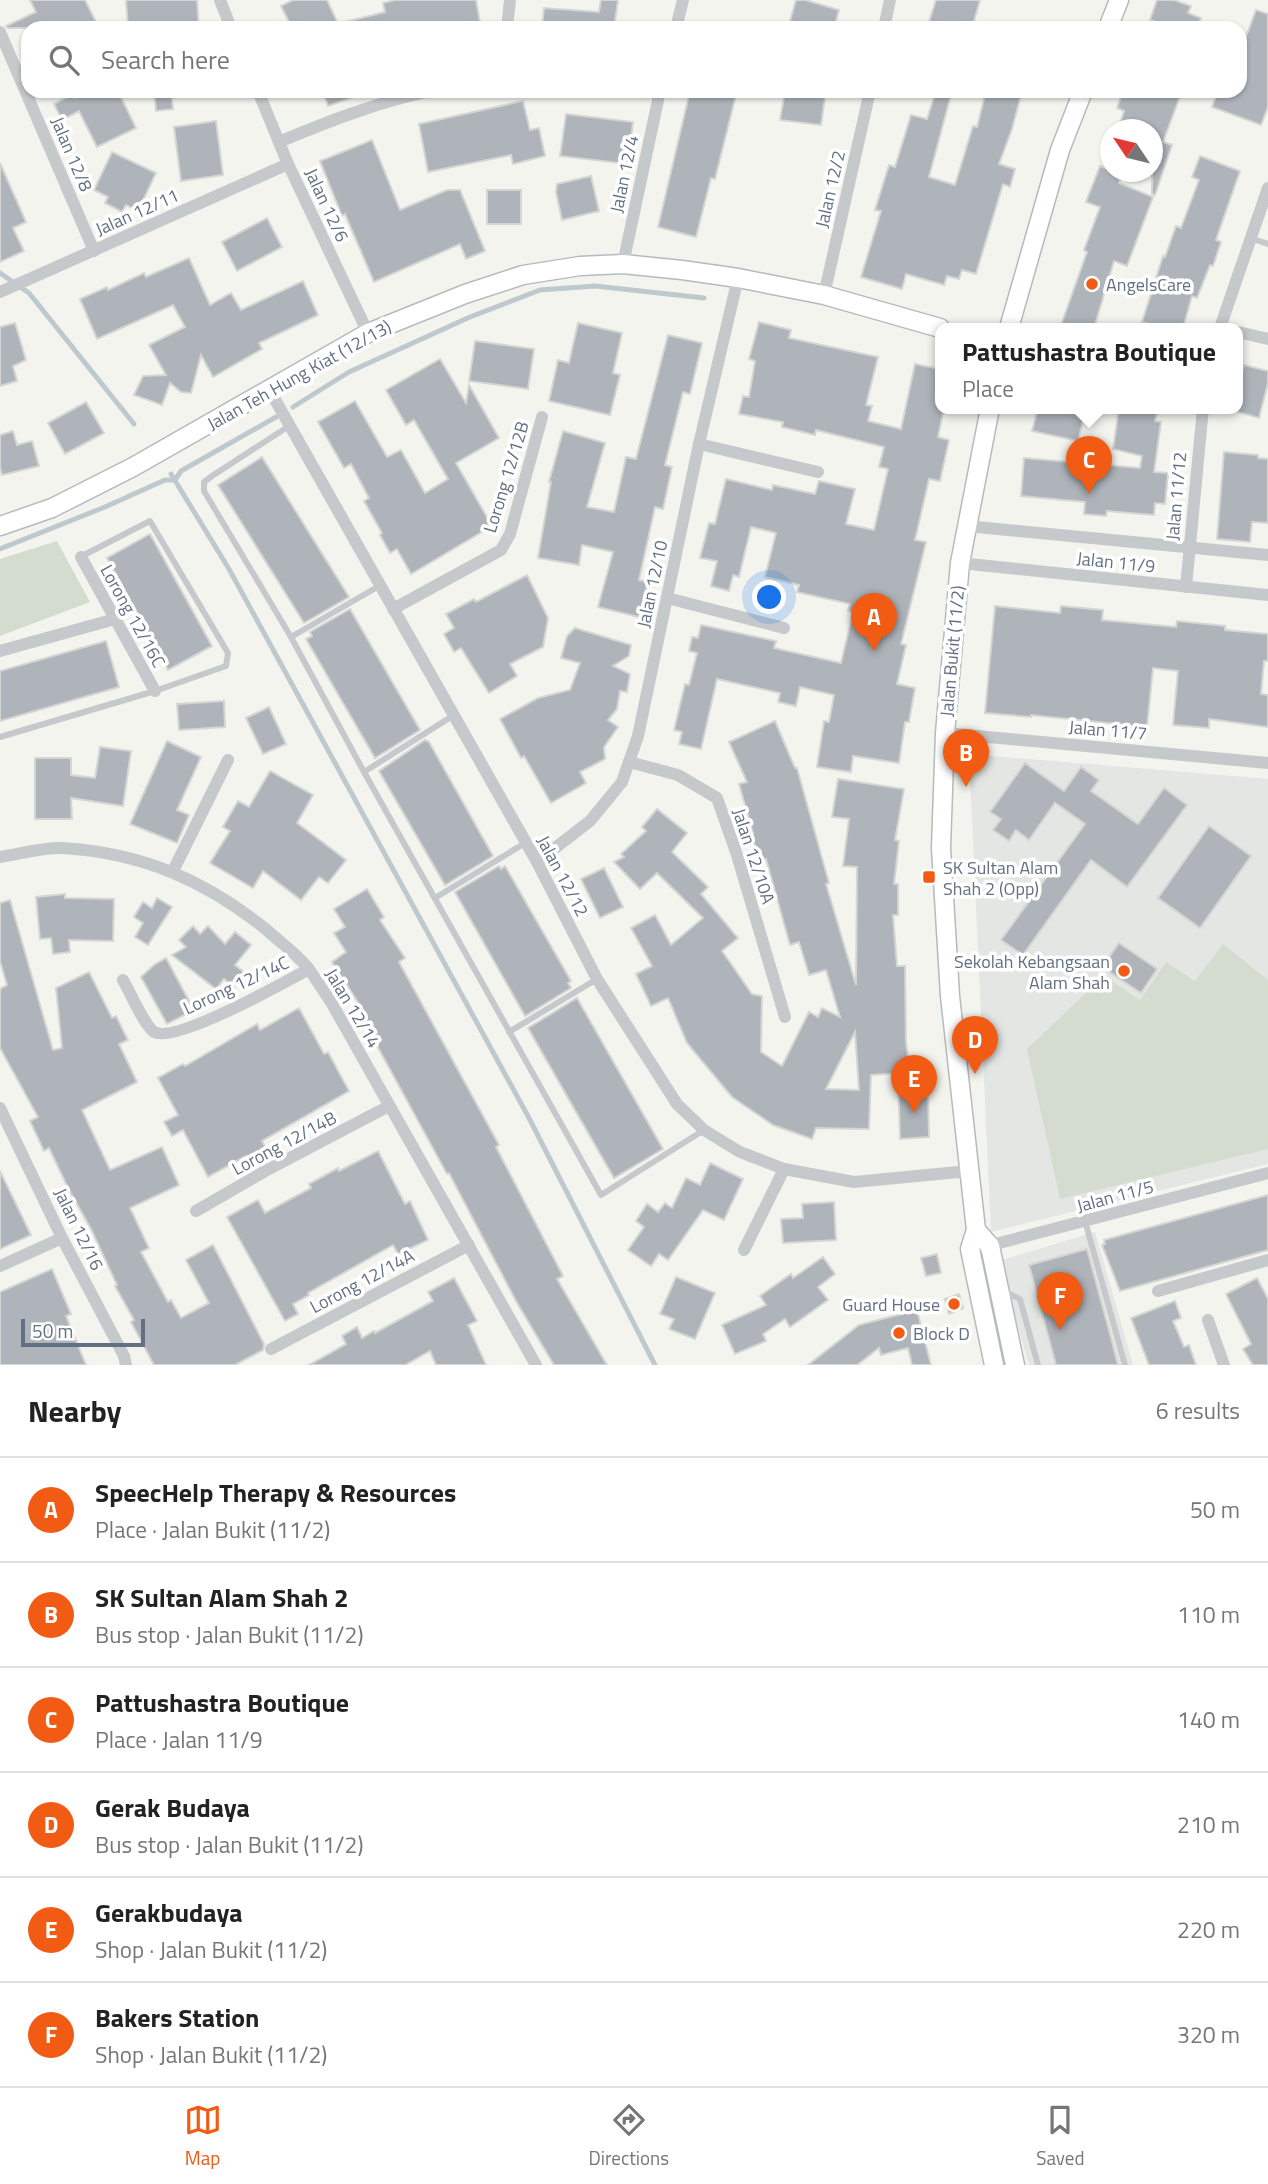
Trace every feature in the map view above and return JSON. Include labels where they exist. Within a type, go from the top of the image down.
[{"type":"street","points":[[220,0],[229,21]]},
{"type":"street","points":[[508,21],[510,0]]},
{"type":"street","points":[[678,21],[682,0]]},
{"type":"street","points":[[886,21],[890,0]]},
{"type":"street","points":[[1111,21],[1120,0]]},
{"type":"street","name":"Jalan 12/8","points":[[0,32],[21,81]]},
{"type":"street","name":"Jalan 12/8","points":[[28,98],[94,251]]},
{"type":"street","name":"Jalan 12/6","points":[[261,98],[288,164],[368,334]]},
{"type":"street","points":[[279,142],[395,98]]},
{"type":"street","name":"Jalan 12/4","points":[[623,264],[658,98]]},
{"type":"street","name":"Jalan 12/2","points":[[824,295],[868,98]]},
{"type":"street","points":[[1010,323],[1060,150],[1080,98]]},
{"type":"street","name":"Jalan 12/11","points":[[0,292],[288,164]]},
{"type":"street","points":[[1222,323],[1268,188]]},
{"type":"street","name":"Jalan Teh Hung Kiat (12/13)","points":[[0,526],[52,508],[133,467],[368,334],[465,293],[523,275],[580,265],[623,264],[738,278],[824,295],[935,327]]},
{"type":"street","name":"Jalan 12/10","points":[[537,862],[590,821],[622,782],[629,762],[641,723],[699,444],[738,278]]},
{"type":"street","points":[[1243,333],[1268,339]]},
{"type":"street","name":"Jalan 12/12","points":[[269,389],[537,862],[597,979],[677,1104],[704,1130],[740,1152],[784,1169],[854,1182],[969,1171]]},
{"type":"street","name":"Jalan Bukit (11/2)","points":[[989,414],[960,563],[945,733],[941,848],[950,996],[976,1230],[970,1249],[994,1365]]},
{"type":"street","name":"Jalan 11/12","points":[[1186,587],[1202,414]]},
{"type":"street","name":"Lorong 12/12B","points":[[393,609],[501,550],[510,534],[542,417]]},
{"type":"street","points":[[699,444],[818,472]]},
{"type":"street","name":"Jalan 11/9","points":[[966,526],[1268,555]]},
{"type":"street","name":"Lorong 12/16C","points":[[81,557],[155,691]]},
{"type":"street","name":"Jalan 11/9","points":[[960,563],[1268,595]]},
{"type":"street","points":[[667,598],[784,628]]},
{"type":"street","points":[[0,651],[115,619]]},
{"type":"street","name":"Jalan 11/7","points":[[945,733],[1268,763]]},
{"type":"street","points":[[173,871],[228,760]]},
{"type":"street","name":"Jalan 12/10A","points":[[629,762],[678,775],[717,799],[737,855],[785,1017]]},
{"type":"street","name":"Jalan 12/14","points":[[0,858],[61,848],[127,856],[173,871],[225,900],[251,917],[293,953],[309,969],[331,1002],[536,1365]]},
{"type":"street","name":"Lorong 12/14C","points":[[123,980],[150,1027],[161,1034],[169,1034],[210,1020],[309,969]]},
{"type":"street","name":"Lorong 12/14B","points":[[196,1211],[389,1106]]},
{"type":"street","name":"Jalan 12/16","points":[[0,1108],[62,1238],[124,1356],[126,1365]]},
{"type":"street","points":[[744,1250],[784,1169]]},
{"type":"street","name":"Jalan 11/5","points":[[970,1249],[1085,1222],[1268,1173]]},
{"type":"street","points":[[976,1230],[990,1246],[1015,1365]]},
{"type":"street","points":[[0,1266],[62,1238]]},
{"type":"street","name":"Lorong 12/14A","points":[[271,1349],[469,1245]]},
{"type":"street","points":[[1157,1291],[1268,1260]]},
{"type":"street","points":[[1208,1320],[1224,1365]]},
{"type":"lane","points":[[1250,239],[1268,244]]},
{"type":"lane","points":[[289,426],[204,482],[204,491],[291,637],[601,1195],[704,1130]]},
{"type":"lane","points":[[0,737],[222,669],[228,660],[228,653],[150,521],[81,557]]},
{"type":"lane","points":[[291,637],[379,586]]},
{"type":"lane","points":[[364,772],[454,715]]},
{"type":"lane","points":[[435,898],[526,843]]},
{"type":"lane","points":[[509,1032],[597,979]]},
{"type":"lane","points":[[1085,1222],[1125,1365]]},
{"type":"lane","points":[[998,1288],[1020,1299],[1038,1365]]},
{"type":"shaded area","points":[[57,541],[90,602],[0,636],[0,559]]},
{"type":"shaded area","name":"Sekolah Kebangsaan Alam Shah","points":[[969,754],[1268,779],[1268,1164],[991,1232]]},
{"type":"shaded area","points":[[1223,944],[1268,980],[1268,1149],[1060,1199],[1027,1049],[1104,976],[1140,1000],[1166,962],[1195,981]]},
{"type":"shaded area","points":[[1095,1232],[1133,1365],[1029,1365],[999,1261]]},
{"type":"building","points":[[30,0],[85,0],[96,21],[21,21],[21,28],[6,26],[36,12]]},
{"type":"building","points":[[126,0],[197,0],[198,21],[128,21]]},
{"type":"building","points":[[293,0],[327,0],[337,21],[288,21],[281,6]]},
{"type":"building","points":[[396,0],[476,0],[480,21],[349,21],[385,12],[383,3]]},
{"type":"building","points":[[601,0],[618,0],[615,21],[543,21],[544,8],[599,12]]},
{"type":"building","points":[[796,0],[839,10],[836,21],[790,21]]},
{"type":"building","points":[[936,0],[980,0],[974,21],[929,21]]},
{"type":"building","points":[[1157,0],[1174,0],[1191,6],[1188,13],[1201,18],[1200,21],[1150,20]]},
{"type":"building","points":[[1256,10],[1268,14],[1268,107],[1261,125],[1212,107],[1215,98],[1247,98],[1247,34]]},
{"type":"building","points":[[65,98],[121,98],[136,128],[97,147],[79,111],[62,120],[54,104]]},
{"type":"building","points":[[155,98],[172,98],[173,109],[156,111]]},
{"type":"building","points":[[325,98],[351,98],[328,106]]},
{"type":"building","points":[[688,98],[735,98],[715,179],[711,178],[696,237],[658,227]]},
{"type":"building","points":[[784,98],[825,98],[821,125],[780,120]]},
{"type":"building","points":[[934,98],[950,98],[929,177],[955,185],[973,126],[977,127],[984,98],[1020,98],[999,164],[1015,169],[1010,187],[1003,184],[976,274],[962,270],[959,279],[947,276],[944,285],[906,274],[902,289],[861,277],[881,211],[875,210],[889,165],[895,167],[911,115],[927,119]]},
{"type":"building","points":[[1121,98],[1179,98],[1163,142],[1163,119],[1121,119],[1124,111],[1117,108]]},
{"type":"building","points":[[523,101],[530,130],[539,128],[545,156],[513,164],[511,155],[428,172],[419,124]]},
{"type":"building","points":[[566,114],[633,122],[628,164],[560,156]]},
{"type":"building","points":[[216,121],[223,175],[181,181],[174,127]]},
{"type":"building","points":[[372,140],[400,210],[447,190],[460,190],[485,251],[466,259],[460,244],[374,282],[345,214],[342,216],[320,161]]},
{"type":"building","points":[[1163,142],[1172,145],[1163,171]]},
{"type":"building","points":[[112,152],[156,173],[138,211],[126,205],[122,212],[105,203],[108,197],[94,190]]},
{"type":"building","points":[[1200,156],[1240,171],[1216,240],[1221,242],[1213,266],[1210,265],[1197,298],[1192,296],[1184,323],[1142,322],[1163,256],[1165,257],[1176,226],[1181,228],[1199,180],[1192,177]]},
{"type":"building","points":[[0,163],[26,222],[13,228],[24,251],[0,262]]},
{"type":"building","points":[[1100,166],[1100,182],[1119,182],[1153,197],[1127,266],[1114,261],[1095,323],[1062,323],[1087,252],[1084,250],[1100,207],[1086,202]]},
{"type":"building","points":[[591,176],[599,211],[562,220],[557,184]]},
{"type":"building","points":[[1152,182],[1159,182],[1155,195],[1152,194]]},
{"type":"building","points":[[487,190],[521,190],[521,224],[487,224]]},
{"type":"building","points":[[267,218],[282,247],[237,271],[222,242]]},
{"type":"building","points":[[189,258],[210,305],[231,293],[241,310],[303,281],[318,315],[259,343],[262,349],[213,377],[201,355],[191,393],[181,392],[170,383],[162,405],[134,395],[143,376],[166,375],[149,345],[185,327],[173,305],[97,339],[80,299],[107,287],[108,290],[144,273],[146,277]]},
{"type":"building","points":[[759,322],[791,330],[789,338],[878,357],[866,405],[872,406],[868,421],[901,429],[915,364],[935,368],[935,414],[943,414],[938,437],[949,440],[940,481],[929,479],[915,540],[926,542],[901,644],[906,645],[897,684],[915,688],[909,722],[905,722],[899,763],[853,756],[851,772],[817,767],[824,721],[829,722],[834,695],[800,687],[796,706],[778,702],[780,693],[717,679],[701,749],[679,744],[682,732],[674,730],[685,684],[689,685],[697,653],[689,651],[692,637],[698,638],[701,625],[776,641],[774,648],[841,663],[853,612],[848,611],[850,604],[797,592],[799,585],[765,577],[776,533],[751,527],[739,577],[733,575],[729,591],[711,586],[717,561],[700,558],[709,523],[715,524],[726,479],[772,490],[773,485],[815,494],[819,481],[855,489],[846,524],[874,530],[888,469],[879,467],[884,447],[816,430],[815,435],[782,427],[783,422],[739,414],[743,396],[749,397],[755,361],[749,359]]},
{"type":"building","points":[[15,323],[26,360],[13,366],[17,381],[0,386],[0,327]]},
{"type":"building","points":[[578,323],[622,333],[613,373],[620,375],[610,415],[549,401],[558,360],[569,363]]},
{"type":"building","points":[[668,335],[702,343],[690,394],[683,392],[665,465],[672,467],[663,509],[655,507],[639,580],[648,582],[639,617],[598,607],[613,552],[582,545],[579,565],[538,558],[549,482],[563,431],[605,443],[587,507],[614,512],[626,457],[636,459]]},
{"type":"building","points":[[475,341],[534,349],[528,389],[469,381]]},
{"type":"building","points":[[440,359],[466,403],[469,385],[499,438],[456,463],[492,526],[411,574],[397,549],[390,553],[364,501],[369,498],[351,464],[344,468],[318,422],[355,401],[387,457],[401,450],[425,493],[448,479],[414,420],[406,425],[386,390]]},
{"type":"building","points":[[1244,365],[1268,371],[1268,383],[1259,418],[1243,413]]},
{"type":"building","points":[[86,402],[104,433],[65,454],[48,423]]},
{"type":"building","points":[[1036,414],[1084,416],[1078,441],[1032,431]]},
{"type":"building","points":[[1118,414],[1157,414],[1155,421],[1161,422],[1154,472],[1168,473],[1165,504],[1155,503],[1154,515],[1107,511],[1106,516],[1084,514],[1085,502],[1021,496],[1024,458],[1140,468],[1142,456],[1113,449]]},
{"type":"building","points":[[13,431],[17,445],[32,441],[39,466],[2,475],[0,435]]},
{"type":"building","points":[[1224,452],[1258,455],[1258,458],[1268,459],[1268,523],[1252,522],[1250,542],[1217,539]]},
{"type":"building","points":[[262,457],[349,597],[304,623],[218,485]]},
{"type":"building","points":[[150,534],[212,646],[168,670],[107,558]]},
{"type":"building","points":[[527,575],[548,618],[543,647],[510,664],[517,676],[489,693],[461,648],[454,652],[444,634],[454,628],[446,614],[474,599],[476,602]]},
{"type":"building","points":[[995,606],[1060,613],[1061,606],[1103,610],[1102,620],[1176,627],[1177,621],[1225,626],[1225,630],[1268,634],[1268,661],[1264,661],[1261,694],[1268,695],[1268,727],[1209,719],[1209,728],[1173,725],[1178,671],[1153,668],[1147,727],[985,713]]},
{"type":"building","points":[[350,609],[420,730],[375,758],[306,639],[312,636],[310,632]]},
{"type":"building","points":[[575,628],[631,645],[629,656],[613,666],[630,674],[627,692],[620,691],[617,709],[608,720],[618,727],[604,747],[605,759],[580,772],[586,783],[551,803],[524,756],[521,758],[500,719],[538,698],[570,690],[580,663],[561,658],[567,636]]},
{"type":"building","points":[[106,641],[119,687],[0,721],[0,671]]},
{"type":"building","points":[[224,701],[225,727],[179,730],[177,704]]},
{"type":"building","points":[[269,707],[286,744],[263,754],[246,718]]},
{"type":"building","points":[[775,721],[797,768],[829,883],[826,884],[856,985],[857,867],[843,866],[849,819],[832,817],[838,779],[904,789],[895,840],[899,841],[894,884],[898,884],[898,915],[893,915],[897,966],[905,966],[906,1042],[912,1089],[928,1088],[929,1137],[900,1139],[898,1073],[871,1075],[869,1129],[816,1128],[812,1139],[773,1125],[732,1097],[687,1043],[668,998],[651,1006],[636,974],[652,966],[631,928],[655,915],[671,945],[703,918],[657,873],[640,889],[614,862],[624,857],[621,854],[646,831],[642,827],[657,809],[687,833],[672,852],[708,887],[701,894],[738,938],[722,951],[752,994],[762,996],[761,1052],[782,1066],[809,1012],[818,1017],[822,1008],[840,1017],[826,970],[809,975],[799,942],[790,945],[766,859],[759,861],[750,833],[753,833],[739,784],[747,782],[729,742]],"holes":[[[855,1032],[859,1090],[826,1089]]]},
{"type":"building","points":[[425,740],[429,742],[493,856],[445,885],[379,771]]},
{"type":"building","points":[[167,741],[201,757],[177,810],[189,815],[177,843],[130,824]]},
{"type":"building","points":[[100,747],[131,751],[123,806],[71,798],[72,819],[35,819],[35,758],[71,758],[71,775],[95,778]]},
{"type":"building","points":[[1025,763],[1064,791],[1081,767],[1099,780],[1091,791],[1138,824],[1164,788],[1187,805],[1127,887],[1091,860],[1023,955],[1001,940],[1085,824],[1055,803],[1029,840],[1016,830],[1009,841],[993,830],[1001,819],[990,812]]},
{"type":"building","points":[[270,771],[313,795],[297,823],[346,860],[328,883],[319,877],[301,900],[263,871],[253,888],[210,863],[230,831],[223,827],[238,801],[249,807]]},
{"type":"building","points":[[1209,826],[1251,856],[1200,928],[1158,898]]},
{"type":"building","points":[[499,866],[501,869],[505,866],[571,981],[568,983],[571,988],[525,1016],[455,892]]},
{"type":"building","points":[[604,868],[623,907],[600,918],[581,879]]},
{"type":"building","points":[[367,889],[384,917],[380,920],[405,958],[399,962],[499,1145],[496,1147],[563,1276],[557,1279],[607,1365],[554,1365],[516,1301],[449,1173],[447,1174],[357,1009],[361,1007],[332,962],[346,952],[334,933],[345,927],[334,909]]},
{"type":"building","points":[[65,894],[65,898],[114,899],[113,941],[69,940],[70,952],[53,954],[51,938],[40,939],[36,897]]},
{"type":"building","points":[[157,898],[172,907],[148,945],[135,937],[143,923],[134,917],[143,902],[152,908]]},
{"type":"building","points":[[10,900],[53,1050],[62,1048],[56,988],[89,972],[112,1018],[116,1016],[128,1040],[119,1044],[137,1082],[82,1110],[110,1170],[162,1147],[179,1185],[130,1208],[149,1248],[141,1252],[168,1302],[171,1300],[181,1318],[209,1303],[186,1260],[213,1245],[264,1344],[263,1350],[235,1365],[154,1365],[131,1322],[134,1320],[115,1286],[117,1285],[91,1229],[49,1148],[44,1151],[30,1121],[38,1117],[0,1048],[0,989],[7,985],[0,961],[0,903]]},
{"type":"building","points":[[193,926],[200,934],[208,926],[225,944],[235,932],[251,945],[235,965],[245,973],[234,987],[224,979],[216,989],[172,955],[186,947],[179,940]]},
{"type":"building","points":[[1119,943],[1157,969],[1141,993],[1102,967]]},
{"type":"building","points":[[166,958],[194,1010],[167,1024],[141,977]]},
{"type":"building","points":[[577,998],[663,1149],[614,1178],[528,1028]]},
{"type":"building","points":[[299,1008],[324,1054],[328,1052],[349,1091],[262,1141],[270,1156],[251,1166],[246,1156],[208,1177],[183,1130],[172,1136],[164,1122],[178,1115],[158,1078],[183,1064],[185,1066],[257,1024],[260,1030]]},
{"type":"building","points":[[378,1151],[405,1204],[410,1201],[428,1240],[398,1254],[393,1245],[308,1293],[309,1295],[293,1304],[298,1314],[285,1321],[227,1217],[258,1200],[265,1213],[311,1188],[309,1184],[338,1168],[339,1171]]},
{"type":"building","points":[[710,1163],[743,1179],[724,1220],[703,1210],[668,1260],[659,1254],[651,1266],[628,1250],[644,1227],[636,1221],[647,1204],[658,1212],[665,1203],[672,1208],[686,1178],[700,1185]]},
{"type":"building","points":[[0,1171],[31,1235],[0,1249]]},
{"type":"building","points":[[1268,1195],[1268,1250],[1120,1291],[1102,1245],[1105,1244],[1104,1240]]},
{"type":"building","points":[[834,1202],[836,1240],[783,1243],[781,1219],[803,1218],[802,1204]]},
{"type":"building","points":[[1087,1249],[1118,1365],[1056,1365],[1029,1265]]},
{"type":"building","points":[[937,1254],[941,1273],[926,1276],[921,1258]]},
{"type":"building","points":[[823,1257],[835,1274],[818,1287],[828,1300],[790,1327],[785,1319],[763,1334],[766,1341],[735,1354],[722,1325],[766,1305],[760,1296],[791,1274],[793,1278]]},
{"type":"building","points":[[52,1269],[71,1314],[66,1316],[86,1365],[0,1365],[0,1292]]},
{"type":"building","points":[[676,1277],[715,1293],[695,1339],[669,1329],[674,1319],[660,1314]]},
{"type":"building","points":[[454,1278],[477,1321],[468,1325],[486,1365],[436,1365],[430,1351],[405,1365],[309,1365],[346,1344],[342,1336],[357,1327],[362,1338],[433,1301],[428,1292]]},
{"type":"building","points":[[1257,1278],[1268,1299],[1268,1365],[1253,1365],[1243,1349],[1251,1344],[1226,1294]]},
{"type":"building","name":"Guard House","points":[[959,1294],[963,1308],[949,1314],[945,1299]]},
{"type":"building","points":[[1175,1301],[1181,1318],[1173,1321],[1184,1347],[1189,1345],[1196,1365],[1149,1365],[1131,1318]]},
{"type":"building","points":[[917,1310],[931,1365],[912,1365],[908,1348],[881,1355],[879,1348],[857,1365],[808,1365],[859,1325]]},
{"type":"waterway","points":[[0,273],[29,293],[134,424]]},
{"type":"waterway","points":[[293,407],[349,372],[470,317],[540,290],[595,286],[704,298]]},
{"type":"waterway","points":[[0,549],[165,480],[175,480],[181,471],[276,417]]},
{"type":"waterway","points":[[171,474],[229,569],[529,1118],[655,1365]]},
{"type":"place","name":"AngelsCare","points":[[1092,284]]},
{"type":"place","name":"Pattushastra Boutique","points":[[1089,494]]},
{"type":"place","name":"SpeecHelp Therapy & Resources","points":[[874,651]]},
{"type":"place","name":"SK Sultan Alam Shah 2","points":[[966,787]]},
{"type":"place","name":"SK Sultan Alam Shah 2 (Opp)","points":[[929,877]]},
{"type":"place","name":"Sekolah Kebangsaan Alam Shah","points":[[1124,971]]},
{"type":"place","name":"Gerak Budaya","points":[[975,1074]]},
{"type":"place","name":"Gerakbudaya","points":[[914,1113]]},
{"type":"place","name":"Guard House","points":[[954,1304]]},
{"type":"place","name":"Bakers Station","points":[[1060,1330]]},
{"type":"place","name":"Block D","points":[[899,1333]]}]
